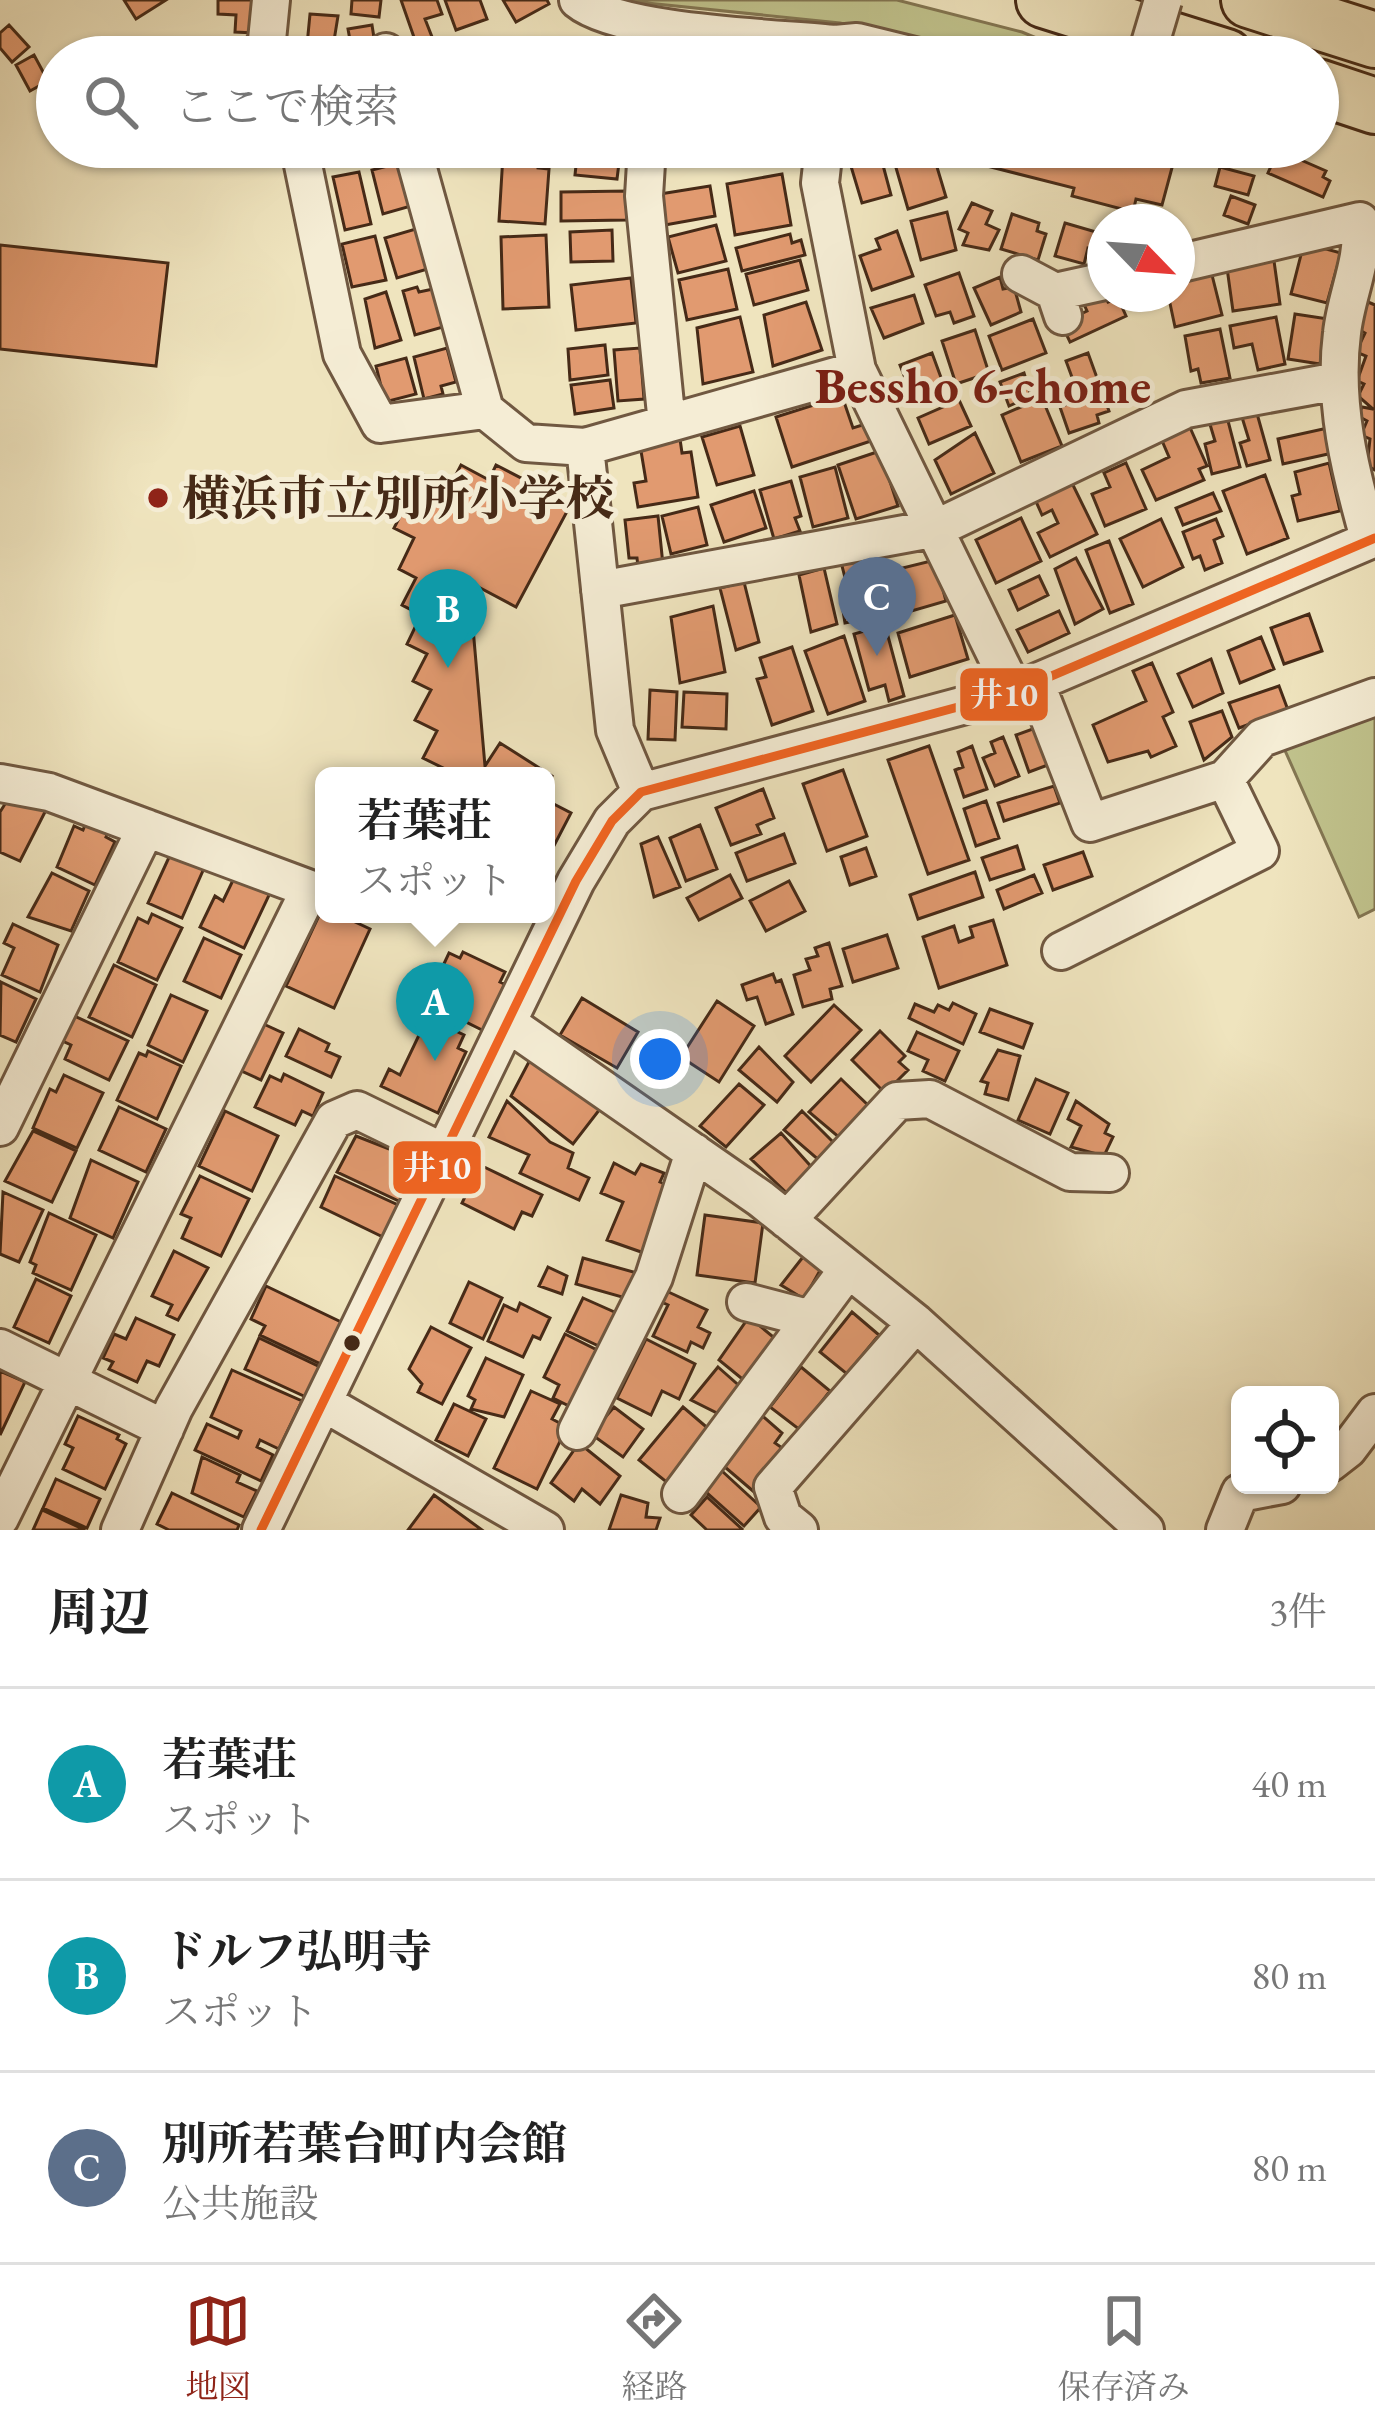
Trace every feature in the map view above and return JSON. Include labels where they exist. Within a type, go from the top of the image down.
[{"type":"highway","points":[[1018,0],[1151,36]]},
{"type":"highway","points":[[1044,0],[1159,36]]},
{"type":"highway","points":[[1270,5],[1375,40]]},
{"type":"highway","points":[[1339,94],[1375,106]]},
{"type":"street","points":[[267,36],[271,0]]},
{"type":"street","points":[[578,0],[592,12],[644,36]]},
{"type":"street","points":[[1152,36],[1163,0]]},
{"type":"street","points":[[304,168],[342,354],[380,424],[484,410]]},
{"type":"street","points":[[418,168],[484,410],[526,443],[585,447],[857,370]]},
{"type":"street","points":[[646,168],[644,196],[667,424]]},
{"type":"street","points":[[822,168],[820,183],[857,370],[1025,688],[1090,823],[1225,779],[1262,738],[1375,697]]},
{"type":"street","points":[[261,1530],[576,881],[612,820],[641,791],[1025,688],[1372,538],[1349,466],[1338,381],[1342,328],[1363,241],[1360,221],[1195,260]]},
{"type":"street","points":[[1021,274],[1059,304],[1087,289]]},
{"type":"street","points":[[600,590],[937,528],[1186,410],[1338,381]]},
{"type":"street","points":[[585,447],[615,730],[641,791]]},
{"type":"street","points":[[1061,951],[1260,851],[1225,779]]},
{"type":"street","points":[[0,783],[49,792],[310,889],[0,1518]]},
{"type":"street","points":[[0,1127],[146,828]]},
{"type":"street","points":[[509,1024],[787,1220],[916,1323],[1145,1530]]},
{"type":"street","points":[[787,1220],[897,1101],[930,1099],[1070,1172],[1110,1173]]},
{"type":"street","points":[[120,1530],[165,1429],[334,1120],[357,1110],[447,1154]]},
{"type":"street","points":[[577,1431],[654,1277],[694,1152]]},
{"type":"street","points":[[681,1494],[848,1269]]},
{"type":"street","points":[[746,1302],[811,1319]]},
{"type":"street","points":[[784,1526],[773,1486],[916,1323]]},
{"type":"street","points":[[0,1348],[165,1429]]},
{"type":"street","points":[[324,1402],[545,1530]]},
{"type":"street","points":[[1339,1456],[1375,1413]]},
{"type":"street","points":[[1225,1530],[1240,1494]]},
{"type":"green space","points":[[618,0],[897,0],[1032,36],[894,36],[840,23]]},
{"type":"green space","points":[[1375,705],[1375,909],[1359,917],[1283,746]]},
{"type":"building","points":[[124,0],[166,0],[136,19]]},
{"type":"building","points":[[218,0],[255,0],[254,33],[235,32],[236,15],[218,14]]},
{"type":"building","points":[[352,0],[381,0],[379,17],[351,14]]},
{"type":"building","points":[[401,0],[437,0],[442,14],[425,19],[432,36],[414,36]]},
{"type":"building","points":[[445,0],[480,0],[487,19],[456,30]]},
{"type":"building","points":[[503,0],[547,0],[549,4],[516,22]]},
{"type":"building","points":[[310,14],[338,16],[335,36],[308,36]]},
{"type":"building","points":[[9,25],[29,47],[12,62],[0,48],[0,33]]},
{"type":"building","points":[[372,25],[374,36],[349,36],[348,29]]},
{"type":"building","points":[[34,55],[36,88],[30,91],[16,65]]},
{"type":"building","points":[[400,168],[411,206],[383,214],[372,170]]},
{"type":"building","points":[[502,168],[549,169],[545,224],[499,221]]},
{"type":"building","points":[[576,168],[618,168],[617,179],[575,175]]},
{"type":"building","points":[[852,168],[884,168],[891,195],[862,203]]},
{"type":"building","points":[[896,168],[937,168],[946,197],[908,209]]},
{"type":"building","points":[[995,168],[1172,168],[1162,204],[1136,199],[1135,204],[1102,204],[1072,196],[1074,188]]},
{"type":"building","points":[[1220,168],[1254,176],[1248,195],[1215,186]]},
{"type":"building","points":[[1270,168],[1319,168],[1330,181],[1323,197],[1268,173]]},
{"type":"building","points":[[359,172],[371,224],[345,230],[333,177]]},
{"type":"building","points":[[782,174],[791,225],[735,235],[727,184]]},
{"type":"building","points":[[710,186],[715,216],[665,225],[660,194]]},
{"type":"building","points":[[627,191],[627,220],[561,221],[561,192]]},
{"type":"building","points":[[1231,196],[1255,205],[1248,224],[1224,215]]},
{"type":"building","points":[[972,203],[992,211],[986,224],[999,230],[989,250],[963,245],[968,233],[959,229]]},
{"type":"building","points":[[947,212],[956,250],[921,260],[911,221]]},
{"type":"building","points":[[1012,214],[1039,223],[1037,231],[1046,234],[1038,260],[1001,249]]},
{"type":"building","points":[[1065,223],[1087,229],[1084,264],[1055,256]]},
{"type":"building","points":[[716,225],[726,261],[678,273],[668,237]]},
{"type":"building","points":[[419,228],[431,268],[397,278],[385,238]]},
{"type":"building","points":[[612,230],[613,261],[571,262],[570,232]]},
{"type":"building","points":[[897,231],[913,276],[872,290],[860,256],[880,249],[876,239]]},
{"type":"building","points":[[790,234],[792,243],[801,240],[805,255],[742,271],[736,248]]},
{"type":"building","points":[[546,235],[549,307],[503,309],[501,237]]},
{"type":"building","points":[[375,236],[386,280],[352,287],[342,244]]},
{"type":"building","points":[[1304,243],[1341,253],[1327,303],[1291,294]]},
{"type":"building","points":[[0,245],[168,263],[156,366],[0,349]]},
{"type":"building","points":[[800,260],[808,290],[754,305],[746,274]]},
{"type":"building","points":[[1274,261],[1280,304],[1233,311],[1227,268]]},
{"type":"building","points":[[728,269],[737,309],[687,320],[679,280]]},
{"type":"building","points":[[1211,271],[1222,315],[1175,327],[1172,312],[1195,312],[1195,275]]},
{"type":"building","points":[[959,273],[974,316],[954,323],[950,312],[936,316],[925,285]]},
{"type":"building","points":[[1000,277],[1003,289],[1014,287],[1021,312],[991,325],[974,288]]},
{"type":"building","points":[[631,278],[636,323],[576,330],[571,285]]},
{"type":"building","points":[[417,287],[419,292],[433,289],[443,327],[415,335],[403,291]]},
{"type":"building","points":[[386,292],[401,340],[375,348],[365,299]]},
{"type":"building","points":[[914,295],[923,323],[884,338],[871,308]]},
{"type":"building","points":[[806,302],[822,350],[773,366],[764,315]]},
{"type":"building","points":[[1368,302],[1375,305],[1375,470],[1367,466],[1370,439],[1361,435],[1367,421],[1358,416],[1362,407],[1373,409],[1358,396],[1364,384],[1357,381],[1366,356],[1356,352],[1365,333],[1358,329]]},
{"type":"building","points":[[1087,311],[1124,312],[1126,316],[1070,342],[1061,323]]},
{"type":"building","points":[[1295,314],[1328,319],[1320,364],[1288,359]]},
{"type":"building","points":[[740,317],[753,372],[703,384],[697,328]]},
{"type":"building","points":[[1276,317],[1285,364],[1258,370],[1252,344],[1234,348],[1230,326]]},
{"type":"building","points":[[1033,319],[1046,353],[1002,370],[989,336]]},
{"type":"building","points":[[1220,329],[1230,378],[1201,383],[1198,369],[1191,371],[1185,336]]},
{"type":"building","points":[[975,330],[989,373],[956,384],[942,341]]},
{"type":"building","points":[[605,345],[608,375],[570,380],[568,349]]},
{"type":"building","points":[[447,348],[456,382],[441,386],[443,394],[424,399],[414,357]]},
{"type":"building","points":[[640,348],[644,399],[618,401],[614,350]]},
{"type":"building","points":[[932,353],[947,394],[916,406],[900,365]]},
{"type":"building","points":[[1088,353],[1109,411],[1097,415],[1099,423],[1069,433],[1060,407],[1080,399],[1066,361]]},
{"type":"building","points":[[406,358],[416,394],[385,402],[376,366]]},
{"type":"building","points":[[1024,373],[1031,396],[1009,406],[1000,382]]},
{"type":"building","points":[[610,380],[614,408],[575,414],[571,385]]},
{"type":"building","points":[[842,396],[853,428],[869,423],[874,440],[792,467],[776,417]]},
{"type":"building","points":[[1042,398],[1062,446],[1021,462],[1002,415]]},
{"type":"building","points":[[959,400],[971,426],[929,444],[918,418]]},
{"type":"building","points":[[1256,410],[1270,460],[1247,466],[1240,443],[1249,440],[1241,414]]},
{"type":"building","points":[[1227,417],[1240,467],[1212,474],[1205,444],[1215,441],[1209,421]]},
{"type":"building","points":[[1188,423],[1207,466],[1199,469],[1204,480],[1156,500],[1142,470],[1169,457],[1160,436]]},
{"type":"building","points":[[740,426],[754,475],[717,485],[702,437]]},
{"type":"building","points":[[1332,427],[1337,452],[1283,464],[1278,439]]},
{"type":"building","points":[[975,433],[994,473],[951,494],[935,460]]},
{"type":"building","points":[[680,439],[682,453],[691,452],[698,497],[638,507],[634,483],[646,481],[640,445]]},
{"type":"building","points":[[880,451],[898,506],[856,519],[838,465]]},
{"type":"building","points":[[1126,463],[1146,509],[1105,526],[1092,494],[1110,487],[1104,473]]},
{"type":"building","points":[[1329,463],[1340,511],[1298,521],[1292,496],[1300,494],[1295,472]]},
{"type":"building","points":[[461,465],[489,480],[496,465],[571,504],[516,607],[469,582],[485,766],[500,743],[538,767],[441,767],[423,758],[437,731],[415,720],[431,690],[413,681],[427,654],[407,644],[421,615],[402,605],[416,578],[399,569],[414,538],[394,528],[422,474],[449,488]]},
{"type":"building","points":[[835,467],[848,518],[813,527],[800,477]]},
{"type":"building","points":[[1265,475],[1288,538],[1247,554],[1223,491]]},
{"type":"building","points":[[1070,479],[1097,534],[1050,557],[1038,533],[1058,523],[1052,510],[1042,515],[1034,497]]},
{"type":"building","points":[[791,481],[801,516],[795,518],[800,531],[774,539],[760,490]]},
{"type":"building","points":[[754,491],[766,528],[724,542],[711,505]]},
{"type":"building","points":[[1213,493],[1221,511],[1183,525],[1176,508]]},
{"type":"building","points":[[698,507],[707,545],[671,554],[662,516]]},
{"type":"building","points":[[658,516],[663,565],[638,567],[637,558],[629,558],[625,520]]},
{"type":"building","points":[[1021,518],[1041,561],[996,583],[976,540]]},
{"type":"building","points":[[1161,519],[1183,567],[1143,587],[1120,539]]},
{"type":"building","points":[[1216,519],[1223,536],[1214,540],[1222,563],[1205,570],[1200,556],[1193,559],[1183,532]]},
{"type":"building","points":[[1109,541],[1133,604],[1110,613],[1086,550]]},
{"type":"building","points":[[862,557],[874,617],[845,623],[841,598],[850,597],[841,562]]},
{"type":"building","points":[[1076,558],[1103,609],[1075,624],[1055,569]]},
{"type":"building","points":[[935,560],[946,601],[891,617],[878,574]]},
{"type":"building","points":[[824,568],[837,624],[811,632],[799,575]]},
{"type":"building","points":[[1039,576],[1048,595],[1018,610],[1009,590]]},
{"type":"building","points":[[744,582],[759,642],[736,650],[720,588]]},
{"type":"building","points":[[713,606],[725,672],[680,683],[671,617]]},
{"type":"building","points":[[1059,611],[1069,633],[1028,652],[1017,630]]},
{"type":"building","points":[[1309,614],[1322,651],[1284,664],[1271,628]]},
{"type":"building","points":[[955,615],[968,659],[910,677],[898,633]]},
{"type":"building","points":[[885,625],[904,696],[889,701],[885,685],[869,690],[854,634]]},
{"type":"building","points":[[844,636],[865,701],[828,714],[805,651]]},
{"type":"building","points":[[1261,637],[1274,669],[1240,683],[1228,651]]},
{"type":"building","points":[[792,647],[813,711],[772,725],[757,679],[766,677],[760,658]]},
{"type":"building","points":[[1211,659],[1223,693],[1193,707],[1178,674]]},
{"type":"building","points":[[1152,663],[1173,712],[1163,717],[1176,746],[1151,757],[1148,751],[1108,762],[1093,725],[1146,701],[1133,671]]},
{"type":"building","points":[[1279,686],[1288,710],[1239,728],[1229,703]]},
{"type":"building","points":[[650,690],[677,692],[675,740],[648,739]]},
{"type":"building","points":[[684,692],[727,694],[726,729],[682,727]]},
{"type":"building","points":[[1222,711],[1232,737],[1204,760],[1190,722]]},
{"type":"building","points":[[1041,726],[1053,763],[1029,772],[1016,735]]},
{"type":"building","points":[[1003,737],[1019,776],[995,786],[983,758],[995,753],[991,742]]},
{"type":"building","points":[[929,746],[969,860],[928,874],[888,760]]},
{"type":"building","points":[[972,746],[987,789],[964,797],[955,770],[963,767],[958,752]]},
{"type":"building","points":[[843,770],[867,836],[827,851],[803,784]]},
{"type":"building","points":[[1054,786],[1060,803],[1004,821],[998,803]]},
{"type":"building","points":[[763,789],[774,818],[757,825],[761,834],[731,845],[716,808]]},
{"type":"building","points":[[10,796],[46,810],[20,861],[0,852],[0,812]]},
{"type":"building","points":[[986,801],[999,838],[976,846],[964,809]]},
{"type":"building","points":[[555,805],[571,813],[555,844]]},
{"type":"building","points":[[88,818],[110,828],[106,837],[115,842],[95,885],[57,867],[74,826],[83,830]]},
{"type":"building","points":[[700,825],[717,869],[686,881],[670,838]]},
{"type":"building","points":[[784,834],[795,863],[747,881],[736,853]]},
{"type":"building","points":[[658,837],[680,887],[654,897],[641,844]]},
{"type":"building","points":[[176,842],[209,857],[182,918],[148,903]]},
{"type":"building","points":[[1017,846],[1024,869],[990,880],[982,858]]},
{"type":"building","points":[[866,848],[876,876],[850,885],[841,857]]},
{"type":"building","points":[[1083,852],[1092,876],[1053,890],[1044,865]]},
{"type":"building","points":[[975,872],[983,897],[918,919],[910,895]]},
{"type":"building","points":[[52,873],[89,891],[71,931],[28,917]]},
{"type":"building","points":[[236,874],[271,891],[244,948],[200,927],[215,896],[223,901]]},
{"type":"building","points":[[730,875],[742,898],[699,920],[687,898]]},
{"type":"building","points":[[1034,875],[1042,893],[1004,909],[997,890]]},
{"type":"building","points":[[789,881],[805,911],[766,931],[750,901]]},
{"type":"building","points":[[152,914],[182,928],[157,980],[118,962],[138,918],[148,923]]},
{"type":"building","points":[[993,920],[1007,965],[939,988],[923,937],[954,926],[959,942],[973,937],[970,927]]},
{"type":"building","points":[[316,923],[357,923],[370,929],[334,1008],[286,986]]},
{"type":"building","points":[[13,924],[58,945],[40,992],[2,975],[14,948],[4,943]]},
{"type":"building","points":[[887,935],[898,968],[853,982],[843,949]]},
{"type":"building","points":[[204,938],[241,955],[221,998],[184,981]]},
{"type":"building","points":[[829,943],[842,986],[830,989],[832,999],[803,1007],[794,975],[810,970],[806,959],[818,956],[815,948]]},
{"type":"building","points":[[463,952],[505,972],[500,982],[507,985],[484,1031],[426,1002],[449,953],[460,958]]},
{"type":"building","points":[[114,965],[156,985],[132,1037],[89,1017]]},
{"type":"building","points":[[773,974],[776,982],[781,980],[793,1014],[766,1024],[757,997],[747,1000],[742,985]]},
{"type":"building","points":[[1,982],[36,999],[16,1042],[0,1035]]},
{"type":"building","points":[[171,995],[207,1011],[183,1062],[148,1045]]},
{"type":"building","points":[[582,998],[638,1032],[617,1068],[560,1035]]},
{"type":"building","points":[[717,1001],[754,1026],[719,1082],[681,1057]]},
{"type":"building","points":[[953,1003],[976,1014],[963,1044],[909,1018],[915,1004],[934,1012],[938,1005],[949,1010]]},
{"type":"building","points":[[834,1005],[861,1030],[811,1082],[785,1056]]},
{"type":"building","points":[[425,1007],[439,1013],[435,1021],[464,1035],[458,1048],[466,1052],[438,1113],[381,1086],[389,1069],[400,1075],[421,1031],[414,1028]]},
{"type":"building","points":[[990,1009],[1032,1024],[1023,1048],[980,1032]]},
{"type":"building","points":[[68,1013],[128,1041],[109,1080],[65,1059],[71,1045],[56,1038]]},
{"type":"building","points":[[257,1021],[283,1033],[261,1080],[235,1068]]},
{"type":"building","points":[[299,1029],[329,1044],[326,1051],[340,1057],[331,1077],[286,1056]]},
{"type":"building","points":[[880,1031],[905,1056],[899,1062],[908,1070],[885,1093],[852,1060]]},
{"type":"building","points":[[917,1032],[959,1051],[945,1081],[923,1071],[928,1060],[908,1051]]},
{"type":"building","points":[[759,1047],[793,1082],[777,1102],[739,1070]]},
{"type":"building","points":[[998,1050],[1020,1056],[1008,1100],[985,1094],[988,1083],[981,1081]]},
{"type":"building","points":[[148,1051],[181,1066],[157,1119],[117,1100],[139,1053],[146,1056]]},
{"type":"building","points":[[532,1056],[600,1109],[573,1144],[511,1096]]},
{"type":"building","points":[[284,1074],[323,1093],[313,1116],[302,1111],[295,1125],[255,1107],[270,1076],[281,1081]]},
{"type":"building","points":[[64,1075],[103,1093],[77,1148],[33,1128],[50,1089],[56,1092]]},
{"type":"building","points":[[841,1079],[871,1108],[841,1139],[809,1112]]},
{"type":"building","points":[[1036,1079],[1068,1093],[1050,1134],[1018,1120]]},
{"type":"building","points":[[739,1084],[764,1105],[726,1147],[700,1126]]},
{"type":"building","points":[[507,1101],[550,1142],[573,1153],[568,1168],[589,1178],[579,1200],[520,1173],[529,1155],[489,1137]]},
{"type":"building","points":[[1076,1101],[1109,1124],[1105,1133],[1113,1137],[1104,1156],[1071,1147],[1081,1126],[1068,1119]]},
{"type":"building","points":[[119,1107],[166,1129],[146,1172],[99,1150]]},
{"type":"building","points":[[225,1111],[278,1136],[252,1191],[199,1166]]},
{"type":"building","points":[[802,1111],[837,1146],[821,1162],[784,1130]]},
{"type":"building","points":[[33,1131],[76,1151],[52,1202],[5,1181]]},
{"type":"building","points":[[781,1133],[816,1172],[791,1197],[751,1159]]},
{"type":"building","points":[[356,1136],[420,1161],[403,1203],[337,1172]]},
{"type":"building","points":[[91,1160],[138,1182],[113,1238],[70,1218]]},
{"type":"building","points":[[614,1163],[635,1174],[641,1164],[664,1173],[660,1182],[668,1185],[644,1253],[607,1240],[623,1202],[601,1193]]},
{"type":"building","points":[[480,1165],[542,1195],[532,1216],[522,1212],[514,1229],[462,1203]]},
{"type":"building","points":[[200,1176],[249,1199],[221,1256],[182,1238],[191,1218],[181,1214]]},
{"type":"building","points":[[335,1176],[398,1205],[383,1237],[321,1207]]},
{"type":"building","points":[[3,1192],[43,1210],[19,1262],[0,1254]]},
{"type":"building","points":[[49,1213],[96,1235],[71,1290],[33,1273],[36,1265],[30,1262]]},
{"type":"building","points":[[705,1215],[763,1223],[755,1283],[697,1275]]},
{"type":"building","points":[[174,1251],[208,1268],[178,1320],[167,1315],[172,1305],[152,1296]]},
{"type":"building","points":[[803,1257],[822,1267],[804,1299],[781,1285]]},
{"type":"building","points":[[583,1258],[637,1273],[629,1299],[576,1284]]},
{"type":"building","points":[[548,1267],[567,1276],[562,1294],[539,1286]]},
{"type":"building","points":[[36,1279],[71,1296],[49,1343],[14,1327]]},
{"type":"building","points":[[469,1282],[502,1298],[483,1339],[450,1323]]},
{"type":"building","points":[[266,1286],[341,1322],[321,1364],[260,1335],[265,1326],[251,1319]]},
{"type":"building","points":[[662,1289],[707,1310],[698,1327],[710,1333],[703,1348],[691,1342],[687,1352],[653,1336],[668,1305],[657,1300]]},
{"type":"building","points":[[583,1298],[621,1315],[605,1349],[567,1331]]},
{"type":"building","points":[[520,1303],[550,1318],[540,1339],[533,1336],[523,1357],[488,1341],[504,1305],[517,1311]]},
{"type":"building","points":[[852,1312],[879,1335],[847,1374],[820,1352]]},
{"type":"building","points":[[749,1317],[783,1345],[751,1386],[719,1360]]},
{"type":"building","points":[[136,1318],[174,1335],[159,1366],[147,1361],[137,1382],[109,1369],[113,1362],[103,1358],[114,1334],[126,1339]]},
{"type":"building","points":[[431,1327],[471,1348],[442,1404],[418,1392],[422,1384],[409,1369]]},
{"type":"building","points":[[565,1334],[603,1353],[575,1409],[553,1398],[559,1385],[544,1377]]},
{"type":"building","points":[[259,1338],[320,1367],[306,1397],[245,1369]]},
{"type":"building","points":[[646,1339],[695,1364],[679,1399],[662,1391],[651,1415],[617,1398]]},
{"type":"building","points":[[486,1358],[523,1375],[504,1417],[471,1409],[475,1400],[468,1396]]},
{"type":"building","points":[[718,1367],[744,1390],[725,1417],[691,1400]]},
{"type":"building","points":[[801,1367],[830,1391],[800,1430],[770,1407]]},
{"type":"building","points":[[232,1370],[302,1401],[279,1449],[260,1440],[257,1447],[273,1455],[261,1481],[195,1450],[207,1424],[238,1438],[241,1431],[211,1417]]},
{"type":"building","points":[[0,1371],[25,1382],[0,1435]]},
{"type":"building","points":[[531,1391],[560,1404],[552,1419],[567,1427],[537,1489],[494,1468]]},
{"type":"building","points":[[454,1404],[486,1419],[468,1456],[436,1440]]},
{"type":"building","points":[[614,1407],[643,1429],[623,1457],[591,1434]]},
{"type":"building","points":[[683,1407],[717,1436],[674,1488],[639,1460]]},
{"type":"building","points":[[759,1413],[782,1433],[775,1443],[785,1450],[753,1491],[719,1462]]},
{"type":"building","points":[[78,1416],[119,1435],[117,1439],[126,1444],[105,1489],[63,1469],[73,1448],[65,1444]]},
{"type":"building","points":[[579,1443],[620,1476],[600,1504],[582,1489],[574,1501],[551,1483]]},
{"type":"building","points":[[202,1457],[240,1475],[237,1482],[257,1491],[244,1517],[192,1493]]},
{"type":"building","points":[[722,1471],[761,1507],[744,1526],[705,1491]]},
{"type":"building","points":[[56,1479],[100,1499],[87,1528],[43,1508]]},
{"type":"building","points":[[172,1493],[239,1525],[237,1530],[169,1530],[157,1524]]},
{"type":"building","points":[[434,1495],[482,1530],[408,1530]]},
{"type":"building","points":[[621,1495],[648,1503],[646,1517],[660,1518],[656,1530],[609,1530]]},
{"type":"building","points":[[707,1497],[742,1529],[707,1530],[691,1515]]},
{"type":"building","points":[[42,1510],[85,1530],[33,1530]]},
{"type":"transit line","name":"井10","points":[[261,1530],[576,881],[612,821],[641,792],[1014,692],[1375,538]]},
{"type":"place","name":"横浜市立別所小学校","points":[[158,498]]},
{"type":"place","name":"別所若葉台町内会館","points":[[877,656]]},
{"type":"place","name":"ドルフ弘明寺","points":[[448,668]]},
{"type":"place","name":"若葉荘","points":[[435,1061]]},
{"type":"district","name":"Bessho 6-chome","points":[[983,385]]}]
